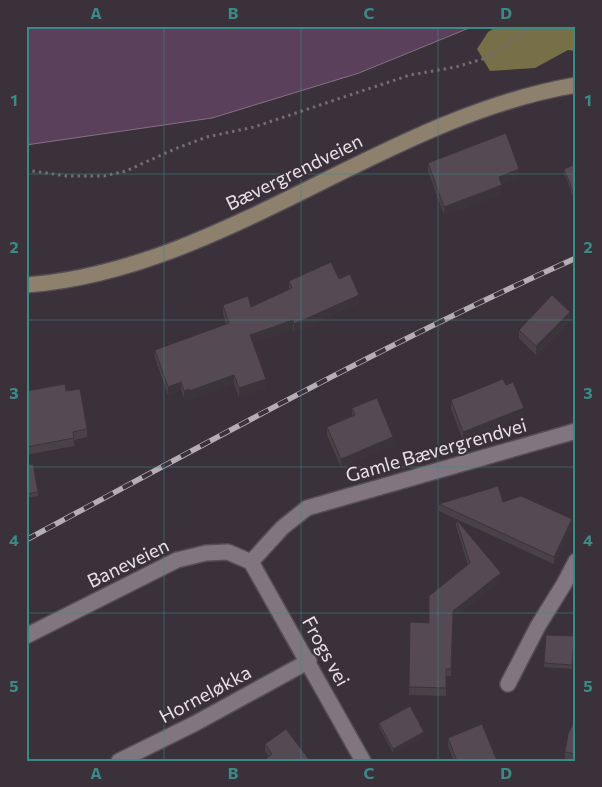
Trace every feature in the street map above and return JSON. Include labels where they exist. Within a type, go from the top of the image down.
[{"type":"main road","name":"Bævergrendveien","points":[[26,285],[51,283],[96,274],[173,249],[241,221],[414,137],[471,113],[509,100],[576,85]]},
{"type":"street","name":"Gamle Bævergrendvei","points":[[251,562],[282,528],[307,508],[576,431]]},
{"type":"street","name":"Baneveien","points":[[26,636],[177,560],[206,552],[228,552],[251,562]]},
{"type":"street","points":[[508,684],[538,626],[576,561]]},
{"type":"street","name":"Frogs vei","points":[[251,562],[309,661],[363,761]]},
{"type":"street","name":"Horneløkka","points":[[119,761],[194,724],[309,661]]},
{"type":"path","points":[[26,170],[67,176],[104,176],[126,171],[177,148],[207,138],[254,127],[410,75],[456,67],[486,58],[534,26]]},
{"type":"shaded area","points":[[26,26],[474,26],[359,73],[212,118],[26,145]]},
{"type":"shaded area","points":[[497,26],[576,26],[576,51],[568,50],[535,68],[490,71],[477,49],[488,32]]},
{"type":"building","points":[[506,133],[519,169],[499,177],[502,185],[444,207],[428,163]]},
{"type":"building","points":[[576,164],[576,199],[564,169]]},
{"type":"building","points":[[331,262],[339,279],[350,274],[359,295],[294,324],[293,320],[250,335],[266,379],[239,388],[234,375],[189,391],[189,389],[184,391],[181,382],[168,387],[155,350],[229,323],[223,305],[248,296],[251,307],[292,288],[289,281]]},
{"type":"building","points":[[552,295],[570,312],[536,346],[519,330]]},
{"type":"building","points":[[503,379],[506,385],[513,382],[524,408],[463,432],[451,400]]},
{"type":"building","points":[[65,384],[66,391],[80,389],[87,429],[73,432],[74,438],[26,447],[26,391]]},
{"type":"building","points":[[377,398],[393,437],[341,459],[327,427],[355,415],[352,408]]},
{"type":"building","points":[[33,464],[38,492],[26,494],[26,465]]},
{"type":"building","points":[[498,486],[503,502],[521,496],[572,519],[554,557],[439,504]]},
{"type":"building","points":[[456,519],[501,573],[453,611],[451,669],[446,669],[446,688],[409,687],[410,622],[429,623],[429,596],[470,563]]},
{"type":"building","points":[[546,635],[574,636],[572,665],[544,663]]},
{"type":"building","points":[[410,706],[424,732],[393,749],[379,723]]},
{"type":"building","points":[[576,717],[576,754],[565,752],[568,734]]},
{"type":"building","points":[[482,724],[497,761],[457,761],[448,738]]},
{"type":"building","points":[[286,729],[310,761],[263,761],[272,754],[265,744]]},
{"type":"railway","points":[[26,540],[230,430],[367,359],[506,290],[576,258]]}]
